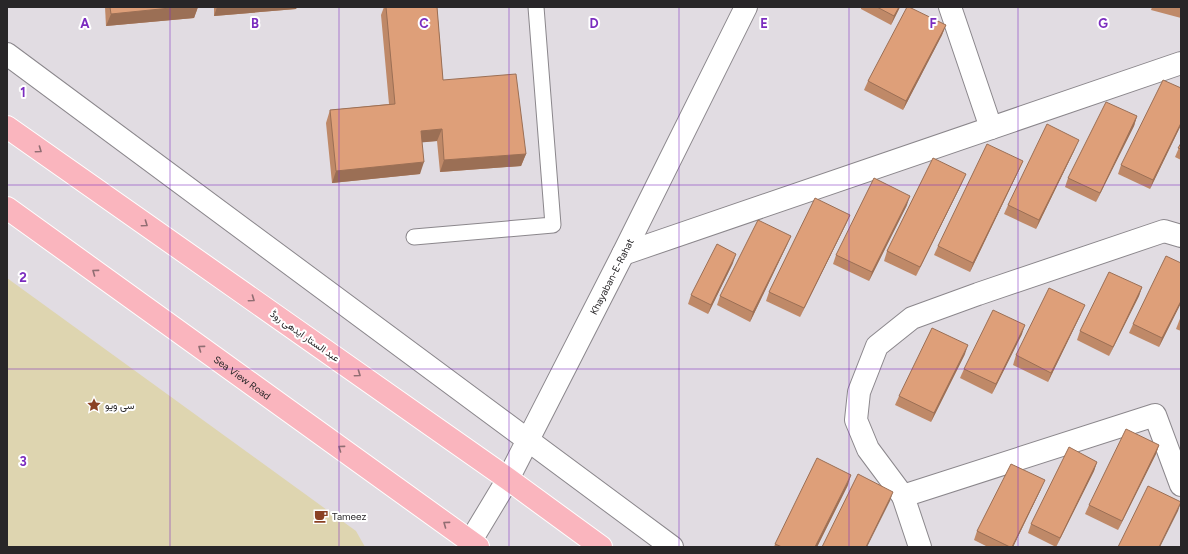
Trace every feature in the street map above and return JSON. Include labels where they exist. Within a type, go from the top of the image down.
[{"type":"main road","name":"عبد الستار ایدھی روڈ","points":[[7,127],[508,479],[601,547]]},
{"type":"main road","name":"Sea View Road","points":[[7,208],[474,545]]},
{"type":"street","name":"Khayaban-E-Rahat","points":[[474,545],[624,254],[746,7]]},
{"type":"street","points":[[950,7],[991,128]]},
{"type":"street","points":[[8,55],[672,547]]},
{"type":"street","points":[[624,254],[1181,63]]},
{"type":"street","points":[[920,547],[903,496],[868,449],[856,420],[859,392],[876,346],[912,318],[978,294],[1164,231],[1181,236]]},
{"type":"street","points":[[903,496],[1156,415],[1181,485]]},
{"type":"lane","points":[[414,237],[553,225],[536,7]]},
{"type":"sand","name":"سی ویو","points":[[7,278],[356,531],[365,547],[7,547]]},
{"type":"building","points":[[110,7],[180,7],[111,14]]},
{"type":"building","points":[[386,7],[437,7],[443,80],[516,74],[526,154],[444,160],[442,129],[421,131],[424,162],[336,171],[330,110],[395,104]]},
{"type":"building","points":[[877,7],[899,7],[894,16]]},
{"type":"building","points":[[907,7],[946,25],[906,101],[868,81]]},
{"type":"building","points":[[1163,80],[1181,88],[1181,123],[1153,180],[1121,165]]},
{"type":"building","points":[[1106,102],[1137,116],[1100,193],[1068,178]]},
{"type":"building","points":[[1047,124],[1079,140],[1039,220],[1008,205]]},
{"type":"building","points":[[987,144],[1023,161],[973,263],[938,246]]},
{"type":"building","points":[[933,158],[966,174],[920,267],[887,251]]},
{"type":"building","points":[[874,178],[910,196],[872,272],[836,255]]},
{"type":"building","points":[[815,198],[850,215],[804,308],[769,292]]},
{"type":"building","points":[[758,220],[791,236],[753,312],[720,296]]},
{"type":"building","points":[[717,244],[736,254],[711,305],[691,295]]},
{"type":"building","points":[[1166,256],[1181,263],[1181,301],[1162,338],[1133,324]]},
{"type":"building","points":[[1109,272],[1142,287],[1113,347],[1080,331]]},
{"type":"building","points":[[1049,288],[1085,305],[1051,373],[1016,355]]},
{"type":"building","points":[[993,310],[1025,325],[996,384],[964,369]]},
{"type":"building","points":[[932,328],[968,345],[934,413],[899,396]]},
{"type":"building","points":[[1126,429],[1159,445],[1122,521],[1089,505]]},
{"type":"building","points":[[1069,447],[1097,462],[1060,538],[1031,524]]},
{"type":"building","points":[[817,458],[851,475],[815,547],[782,547],[775,544]]},
{"type":"building","points":[[1011,464],[1045,480],[1012,547],[1010,547],[977,531]]},
{"type":"building","points":[[858,474],[893,492],[866,547],[822,547]]},
{"type":"building","points":[[1148,486],[1181,502],[1159,547],[1118,547]]},
{"type":"place","name":"سی ویو","points":[[94,405]]},
{"type":"place","name":"Tameez","points":[[321,516]]}]
